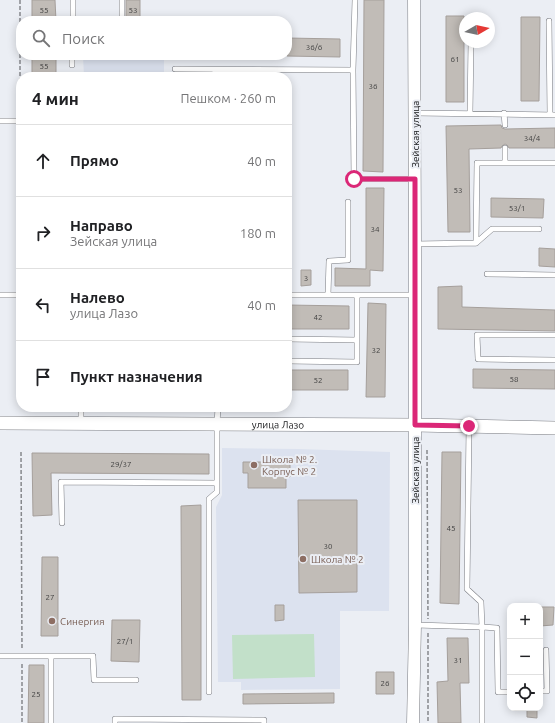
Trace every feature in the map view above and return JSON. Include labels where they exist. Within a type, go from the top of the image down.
[{"type":"main road","name":"улица Лазо","points":[[0,423],[415,425],[555,428]]},
{"type":"street","name":"Зейская улица","points":[[413,723],[415,625],[414,0]]},
{"type":"lane","points":[[73,0],[73,16]]},
{"type":"lane","points":[[122,0],[122,16]]},
{"type":"lane","points":[[355,0],[353,70],[354,179],[415,179]]},
{"type":"lane","points":[[415,113],[504,113],[552,115],[549,21]]},
{"type":"lane","points":[[470,113],[471,48]]},
{"type":"lane","points":[[72,60],[72,65]]},
{"type":"lane","points":[[175,69],[353,70]]},
{"type":"lane","points":[[504,113],[505,125]]},
{"type":"lane","points":[[0,121],[16,121]]},
{"type":"lane","points":[[505,148],[505,163]]},
{"type":"lane","points":[[476,243],[477,163],[555,164]]},
{"type":"lane","points":[[328,295],[329,261],[348,260],[348,202]]},
{"type":"lane","points":[[415,244],[476,243],[492,229],[539,229]]},
{"type":"lane","points":[[487,274],[555,275]]},
{"type":"lane","points":[[292,295],[415,294]]},
{"type":"lane","points":[[0,295],[16,295]]},
{"type":"lane","points":[[292,361],[357,362],[357,295]]},
{"type":"lane","points":[[555,335],[477,335],[478,359],[555,360]]},
{"type":"lane","points":[[292,339],[356,340]]},
{"type":"lane","points":[[80,424],[81,412]]},
{"type":"lane","points":[[210,692],[209,499],[217,492],[218,412]]},
{"type":"lane","points":[[469,426],[467,589],[481,602],[482,723]]},
{"type":"lane","points":[[62,523],[61,482],[217,483]]},
{"type":"lane","points":[[415,625],[497,628],[498,692],[507,692]]},
{"type":"lane","points":[[543,691],[547,691],[546,650]]},
{"type":"lane","points":[[0,656],[93,656],[94,680],[136,680]]},
{"type":"lane","points":[[51,656],[51,723]]},
{"type":"lane","points":[[115,723],[114,719],[264,720],[264,723]]},
{"type":"path","points":[[20,0],[20,16]]},
{"type":"path","points":[[20,60],[20,72]]},
{"type":"path","points":[[427,450],[428,723]]},
{"type":"path","points":[[21,452],[22,723]]},
{"type":"shaded area","points":[[83,60],[164,60],[164,72],[84,72]]},
{"type":"shaded area","name":"Школа № 2","points":[[222,448],[390,452],[389,611],[340,611],[340,689],[241,690],[241,682],[218,682],[216,507],[222,495]]},
{"type":"green space","points":[[314,634],[315,677],[233,679],[232,635]]},
{"type":"building","points":[[32,0],[55,0],[56,16],[32,16]]},
{"type":"building","points":[[126,0],[140,0],[140,16],[126,16]]},
{"type":"building","points":[[364,0],[384,0],[383,172],[363,171]]},
{"type":"building","points":[[446,16],[459,16],[459,48],[464,48],[464,102],[446,102]]},
{"type":"building","points":[[521,17],[540,17],[539,101],[521,101]]},
{"type":"building","points":[[292,38],[340,39],[340,57],[292,56]]},
{"type":"building","points":[[32,60],[56,60],[56,72],[32,72]]},
{"type":"building","points":[[501,125],[502,128],[505,129],[555,128],[555,148],[509,148],[505,144],[501,148],[469,149],[470,232],[448,232],[446,126]]},
{"type":"building","points":[[366,188],[384,188],[383,271],[370,270],[370,286],[335,286],[335,268],[366,269]]},
{"type":"building","points":[[491,198],[544,199],[543,218],[491,217]]},
{"type":"building","points":[[539,248],[555,249],[555,267],[539,266]]},
{"type":"building","points":[[301,270],[311,270],[311,285],[301,286]]},
{"type":"building","points":[[462,286],[462,307],[555,310],[555,331],[438,329],[438,287]]},
{"type":"building","points":[[368,303],[386,304],[385,397],[366,397]]},
{"type":"building","points":[[292,305],[349,306],[349,329],[292,329]]},
{"type":"building","points":[[473,369],[555,370],[555,389],[473,388]]},
{"type":"building","points":[[292,370],[348,370],[348,390],[292,390]]},
{"type":"building","points":[[442,452],[461,452],[459,604],[440,603]]},
{"type":"building","points":[[32,453],[209,454],[209,474],[51,473],[52,515],[33,516]]},
{"type":"building","name":"Школа № 2. Корпус № 2","points":[[243,462],[290,462],[290,477],[286,477],[286,488],[248,488],[248,473],[243,473]]},
{"type":"building","points":[[298,500],[357,500],[357,592],[299,593]]},
{"type":"building","points":[[201,505],[201,700],[182,700],[181,506]]},
{"type":"building","points":[[42,557],[58,557],[58,636],[41,636]]},
{"type":"building","points":[[275,605],[284,605],[284,620],[275,621]]},
{"type":"building","points":[[543,607],[554,607],[553,625],[543,626]]},
{"type":"building","points":[[112,620],[140,620],[139,662],[111,661]]},
{"type":"building","points":[[447,638],[468,638],[469,683],[460,683],[461,723],[438,723],[437,682],[448,681]]},
{"type":"building","points":[[29,665],[44,665],[44,723],[28,723]]},
{"type":"building","points":[[376,672],[394,672],[394,694],[376,694]]},
{"type":"building","points":[[334,693],[334,703],[243,704],[243,694]]},
{"type":"building","points":[[527,711],[537,711],[537,718],[527,717]]},
{"type":"place","name":"Школа № 2. Корпус № 2","points":[[254,465]]},
{"type":"place","name":"Школа № 2","points":[[303,559]]},
{"type":"place","name":"Синергия","points":[[52,621]]},
{"type":"route","points":[[354,179],[415,179],[415,425],[469,426]]}]
